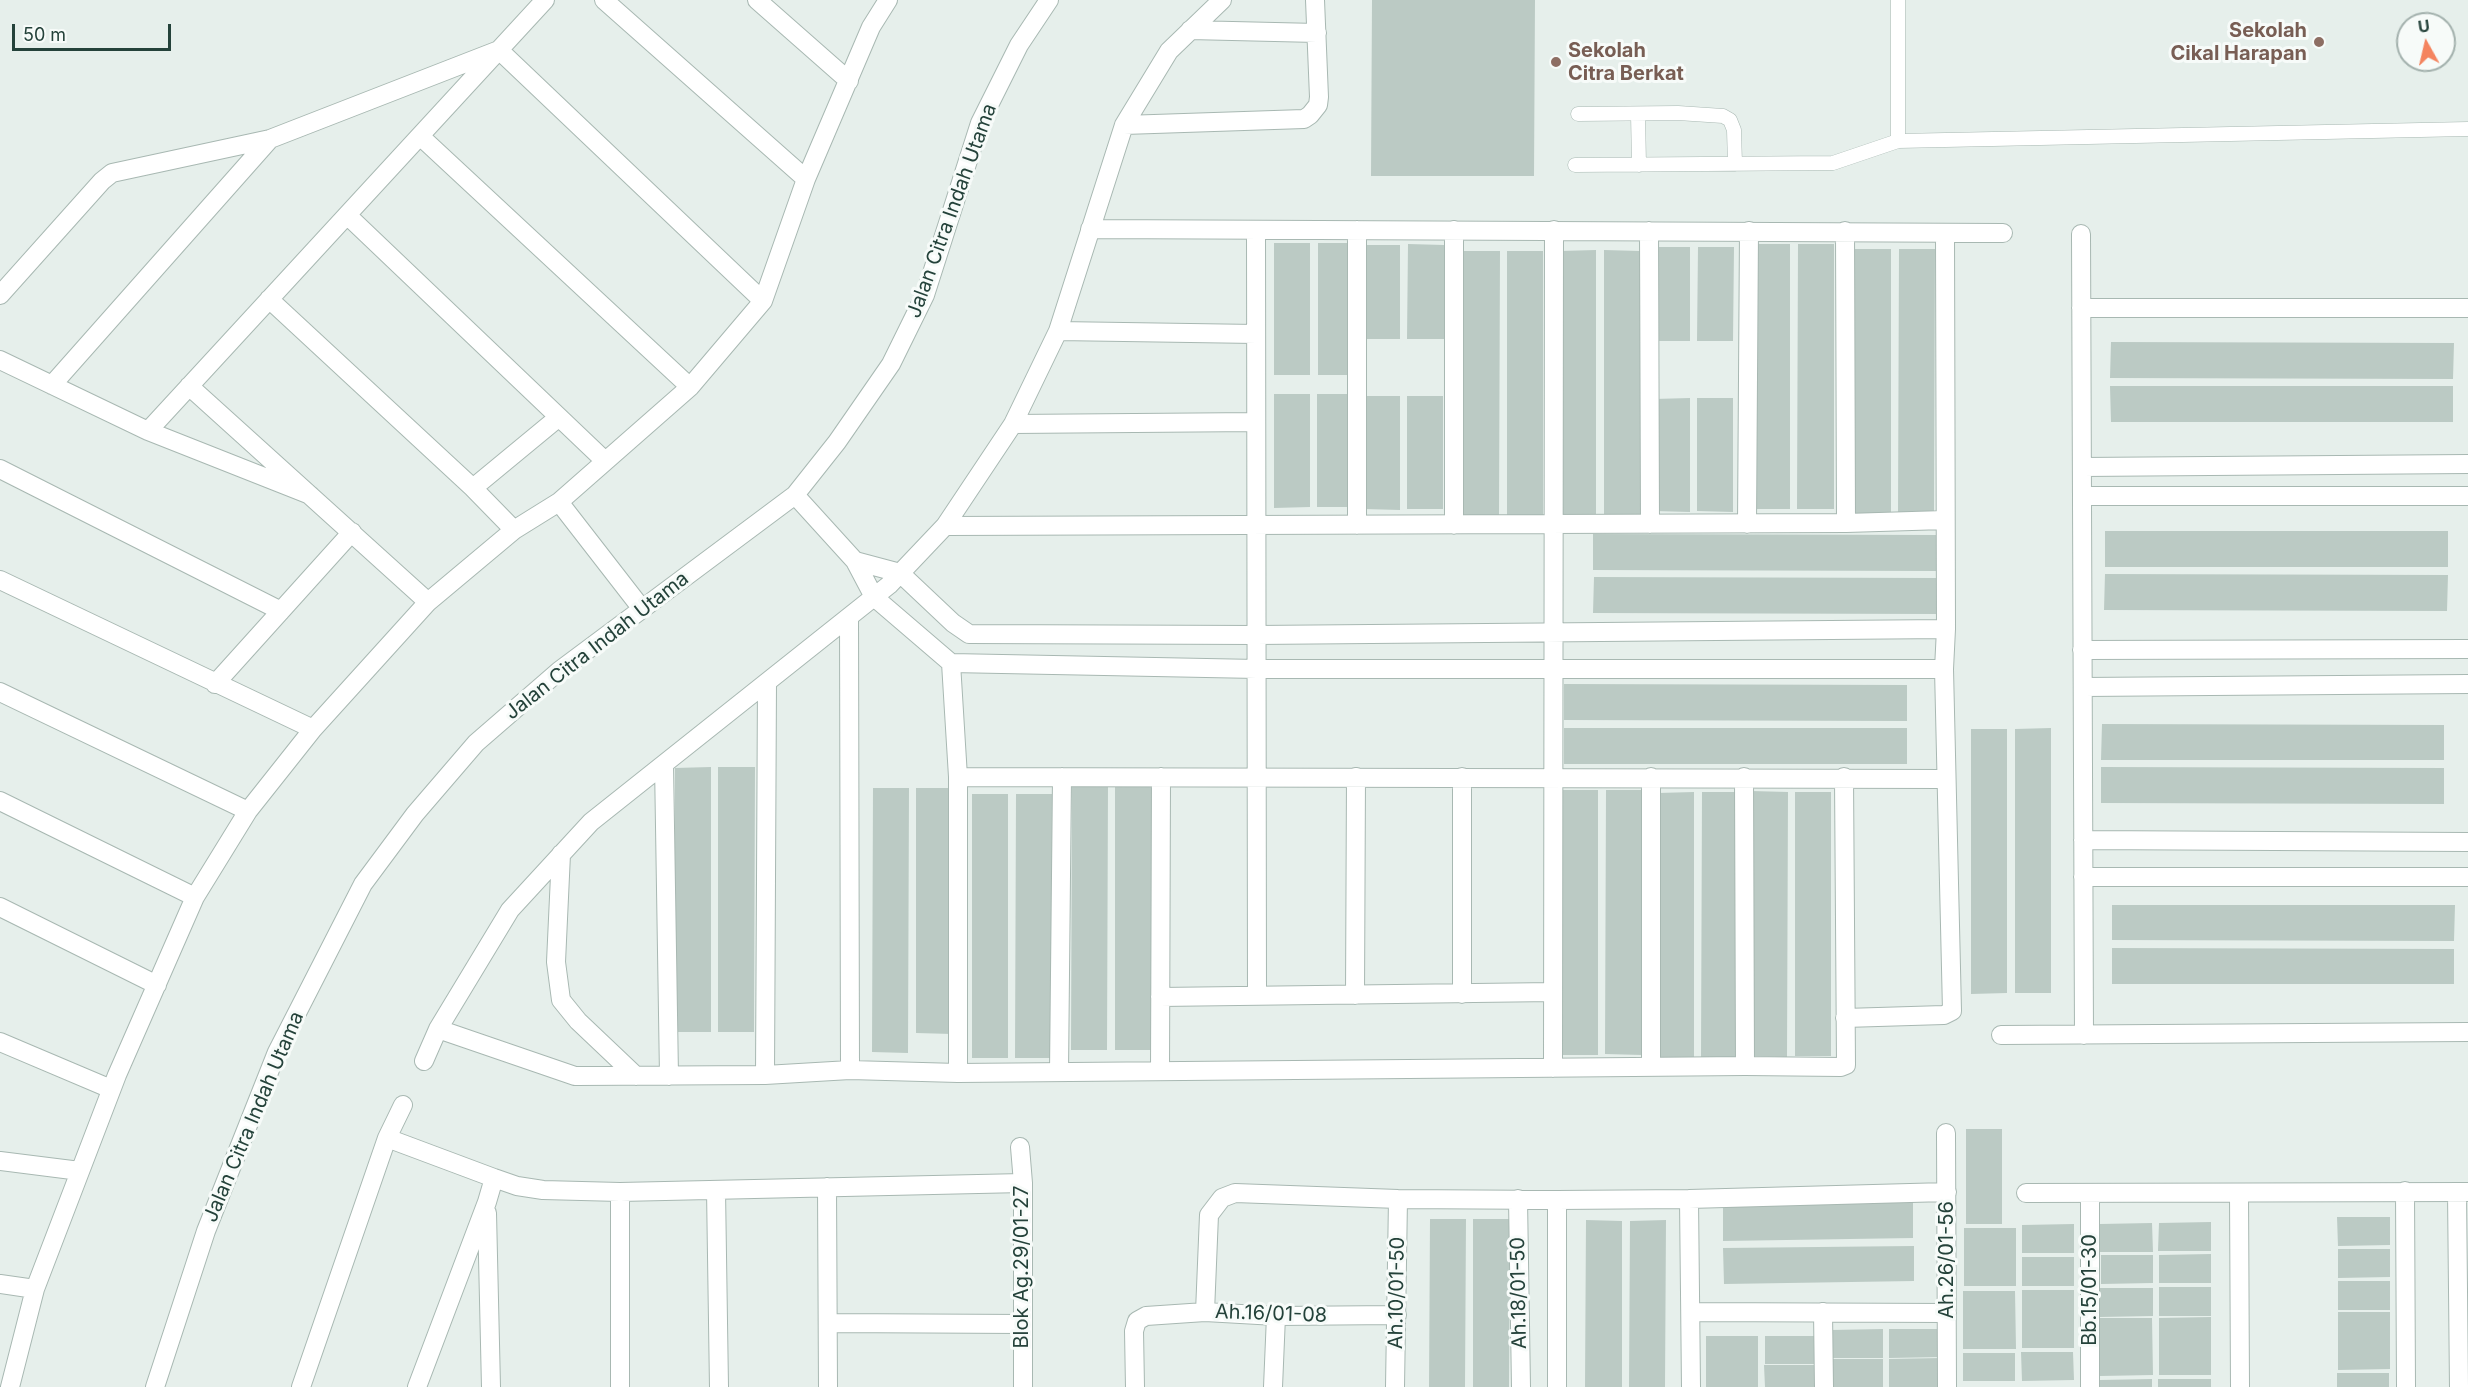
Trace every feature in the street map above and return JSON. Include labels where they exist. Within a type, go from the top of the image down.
[{"type":"street","points":[[148,431],[545,0]]},
{"type":"street","points":[[604,0],[806,179]]},
{"type":"street","points":[[757,0],[849,81]]},
{"type":"street","points":[[10,1387],[35,1289],[111,1089],[195,897],[248,811],[313,729],[428,602],[514,530],[559,502],[604,460],[690,387],[763,301],[806,179],[871,27],[888,0]]},
{"type":"street","name":"Jalan Citra Indah Utama","points":[[155,1387],[206,1231],[277,1052],[363,884],[415,814],[476,743],[559,671],[795,495],[837,442],[891,364],[925,295],[980,123],[1020,45],[1049,0]]},
{"type":"street","points":[[424,1061],[438,1029],[510,910],[591,822],[849,618],[900,573],[945,526],[1013,424],[1058,331],[1124,125],[1169,51],[1222,0]]},
{"type":"street","points":[[1124,125],[1304,119],[1316,110],[1319,97],[1315,0]]},
{"type":"street","points":[[1190,30],[1317,33]]},
{"type":"street","points":[[0,295],[102,181],[112,173],[270,140],[499,50]]},
{"type":"street","points":[[499,50],[763,301]]},
{"type":"street","points":[[420,136],[690,387]]},
{"type":"street","points":[[52,385],[270,140]]},
{"type":"street","points":[[347,215],[604,460]]},
{"type":"street","points":[[1090,229],[2003,233]]},
{"type":"street","points":[[1256,230],[1257,996]]},
{"type":"street","points":[[1357,230],[1357,525]]},
{"type":"street","points":[[1454,230],[1454,525]]},
{"type":"street","points":[[1553,1068],[1554,230]]},
{"type":"street","points":[[1649,231],[1650,524]]},
{"type":"street","points":[[1747,524],[1749,231]]},
{"type":"street","points":[[1845,231],[1846,523]]},
{"type":"street","points":[[1845,1018],[1944,1015],[1952,1011],[1944,669],[1946,629],[1945,234]]},
{"type":"street","points":[[2081,234],[2084,1035]]},
{"type":"street","points":[[269,299],[473,488],[514,530]]},
{"type":"street","points":[[2081,308],[2468,308]]},
{"type":"street","points":[[1058,331],[1256,334]]},
{"type":"street","points":[[0,360],[148,431],[310,495]]},
{"type":"street","points":[[189,386],[428,602]]},
{"type":"street","points":[[473,488],[559,417]]},
{"type":"street","points":[[1013,424],[1256,422]]},
{"type":"street","points":[[2082,467],[2468,464]]},
{"type":"street","points":[[0,469],[280,611]]},
{"type":"street","points":[[795,495],[855,561],[874,597],[951,663],[1257,669],[1944,669]]},
{"type":"street","points":[[2082,496],[2468,496]]},
{"type":"street","points":[[559,502],[642,609]]},
{"type":"street","points":[[945,526],[1747,524],[1944,520]]},
{"type":"street","points":[[215,684],[352,531]]},
{"type":"street","points":[[855,561],[900,573],[953,623],[969,634],[1256,635],[1946,629]]},
{"type":"street","points":[[0,580],[313,729]]},
{"type":"street","points":[[849,618],[850,1070]]},
{"type":"street","points":[[2082,650],[2468,649]]},
{"type":"street","points":[[951,663],[958,777],[958,1073]]},
{"type":"street","points":[[765,1075],[767,682]]},
{"type":"street","points":[[2083,687],[2468,684]]},
{"type":"street","points":[[0,692],[248,811]]},
{"type":"street","points":[[664,764],[669,1076]]},
{"type":"street","points":[[958,777],[1947,778]]},
{"type":"street","points":[[1059,1072],[1062,777]]},
{"type":"street","points":[[1160,1071],[1161,777]]},
{"type":"street","points":[[1355,995],[1356,777]]},
{"type":"street","points":[[1462,777],[1462,994]]},
{"type":"street","points":[[1651,777],[1651,1066]]},
{"type":"street","points":[[1744,777],[1745,1066]]},
{"type":"street","points":[[438,1029],[575,1076],[765,1075],[850,1070],[958,1073],[1651,1066],[1841,1067],[1846,1065],[1844,777]]},
{"type":"street","points":[[0,801],[195,897]]},
{"type":"street","points":[[2083,840],[2468,842]]},
{"type":"street","points":[[561,854],[556,962],[561,1000],[578,1021],[636,1076]]},
{"type":"street","points":[[2083,877],[2468,877]]},
{"type":"street","points":[[0,907],[157,985]]},
{"type":"street","points":[[1160,997],[1553,992]]},
{"type":"street","points":[[2001,1035],[2468,1032]]},
{"type":"street","points":[[0,1042],[111,1089]]},
{"type":"street","points":[[302,1387],[387,1138],[403,1104]]},
{"type":"street","name":"Ah.26/01-56","points":[[1946,1133],[1947,1387]]},
{"type":"street","points":[[387,1138],[494,1179],[543,1190],[620,1192],[1023,1183]]},
{"type":"street","name":"Blok Ag.29/01-27","points":[[1020,1147],[1023,1183],[1023,1387]]},
{"type":"street","points":[[0,1161],[80,1171]]},
{"type":"street","points":[[417,1387],[494,1179]]},
{"type":"street","points":[[827,1187],[828,1387]]},
{"type":"street","points":[[716,1190],[719,1387]]},
{"type":"street","points":[[2405,1191],[2406,1387]]},
{"type":"street","points":[[620,1192],[620,1387]]},
{"type":"street","points":[[1205,1312],[1209,1215],[1222,1198],[1235,1192],[1398,1199],[1557,1200],[1947,1192]]},
{"type":"street","points":[[2026,1193],[2463,1192],[2459,1387]]},
{"type":"street","name":"Bb.15/01-30","points":[[2090,1193],[2090,1387]]},
{"type":"street","points":[[2239,1193],[2240,1387]]},
{"type":"street","name":"Ah.10/01-50","points":[[1395,1387],[1398,1199]]},
{"type":"street","name":"Ah.18/01-50","points":[[1518,1199],[1521,1387]]},
{"type":"street","points":[[1689,1199],[1691,1387]]},
{"type":"street","name":"Ah.18/01-50","points":[[1557,1200],[1557,1387]]},
{"type":"street","points":[[487,1202],[491,1387]]},
{"type":"street","points":[[0,1284],[35,1289]]},
{"type":"street","name":"Ah.16/01-08","points":[[1135,1387],[1134,1331],[1137,1321],[1146,1316],[1205,1312],[1276,1316],[1396,1315]]},
{"type":"street","points":[[1691,1312],[1947,1313]]},
{"type":"street","points":[[1823,1312],[1824,1387]]},
{"type":"street","points":[[1273,1387],[1276,1316]]},
{"type":"street","points":[[828,1323],[1023,1324]]},
{"type":"lane","points":[[1898,0],[1898,141]]},
{"type":"lane","points":[[1578,114],[1723,116],[1730,120],[1734,130],[1735,164]]},
{"type":"lane","points":[[1638,114],[1639,165]]},
{"type":"lane","points":[[1575,165],[1833,163],[1898,141],[2468,129]]},
{"type":"building","points":[[1372,0],[1535,0],[1534,176],[1371,176]]},
{"type":"building","points":[[1274,243],[1310,243],[1310,375],[1274,375]]},
{"type":"building","points":[[1318,243],[1354,243],[1354,375],[1318,375]]},
{"type":"building","points":[[1408,244],[1444,245],[1444,339],[1407,339]]},
{"type":"building","points":[[1754,244],[1790,244],[1790,509],[1754,509]]},
{"type":"building","points":[[1798,244],[1834,244],[1834,509],[1797,509]]},
{"type":"building","points":[[1364,245],[1400,245],[1400,339],[1364,339]]},
{"type":"building","points":[[1654,247],[1690,247],[1690,341],[1654,341]]},
{"type":"building","points":[[1698,247],[1734,247],[1733,341],[1697,341]]},
{"type":"building","points":[[1855,249],[1891,249],[1891,513],[1855,514]]},
{"type":"building","points":[[1899,249],[1935,249],[1934,514],[1898,514]]},
{"type":"building","points":[[1596,250],[1596,515],[1560,515],[1560,251]]},
{"type":"building","points":[[1604,250],[1640,251],[1640,515],[1604,515]]},
{"type":"building","points":[[1464,251],[1500,251],[1499,516],[1463,516]]},
{"type":"building","points":[[1507,251],[1543,251],[1543,516],[1507,516]]},
{"type":"building","points":[[2111,342],[2454,343],[2453,379],[2110,378]]},
{"type":"building","points":[[2110,386],[2453,386],[2453,422],[2111,422]]},
{"type":"building","points":[[1274,394],[1310,394],[1310,507],[1274,508]]},
{"type":"building","points":[[1317,394],[1354,394],[1353,507],[1317,507]]},
{"type":"building","points":[[1364,396],[1400,396],[1400,510],[1364,509]]},
{"type":"building","points":[[1407,396],[1443,396],[1443,509],[1407,509]]},
{"type":"building","points":[[1690,398],[1690,512],[1654,511],[1654,399]]},
{"type":"building","points":[[1697,398],[1733,398],[1733,512],[1697,511]]},
{"type":"building","points":[[2105,531],[2448,531],[2448,567],[2105,567]]},
{"type":"building","points":[[1593,534],[1936,535],[1936,571],[1593,570]]},
{"type":"building","points":[[2105,574],[2448,575],[2447,611],[2104,610]]},
{"type":"building","points":[[1594,577],[1936,578],[1936,614],[1593,613]]},
{"type":"building","points":[[1564,684],[1907,685],[1907,721],[1564,720]]},
{"type":"building","points":[[2102,724],[2444,725],[2444,760],[2101,760]]},
{"type":"building","points":[[1564,728],[1907,728],[1907,764],[1564,764]]},
{"type":"building","points":[[2051,728],[2051,993],[2015,993],[2015,729]]},
{"type":"building","points":[[1971,729],[2007,729],[2007,993],[1971,994]]},
{"type":"building","points":[[711,767],[711,1032],[675,1032],[675,768]]},
{"type":"building","points":[[718,767],[755,767],[754,1032],[718,1032]]},
{"type":"building","points":[[2101,767],[2444,768],[2444,804],[2101,803]]},
{"type":"building","points":[[1072,785],[1108,785],[1107,1050],[1071,1050]]},
{"type":"building","points":[[1115,785],[1151,785],[1151,1050],[1115,1050]]},
{"type":"building","points":[[873,788],[909,788],[908,1053],[872,1052]]},
{"type":"building","points":[[916,788],[952,788],[952,1034],[916,1033]]},
{"type":"building","points":[[1562,790],[1598,790],[1598,1055],[1562,1055]]},
{"type":"building","points":[[1606,790],[1642,790],[1642,1055],[1605,1054]]},
{"type":"building","points":[[1751,791],[1788,792],[1787,1057],[1751,1056]]},
{"type":"building","points":[[1694,792],[1694,1057],[1657,1057],[1658,793]]},
{"type":"building","points":[[1702,792],[1738,792],[1737,1057],[1701,1057]]},
{"type":"building","points":[[1795,792],[1831,792],[1831,1056],[1795,1056]]},
{"type":"building","points":[[972,794],[1008,794],[1008,1058],[972,1058]]},
{"type":"building","points":[[1016,794],[1052,794],[1051,1058],[1015,1058]]},
{"type":"building","points":[[2112,905],[2455,905],[2454,941],[2112,940]]},
{"type":"building","points":[[2112,948],[2454,949],[2454,984],[2112,984]]},
{"type":"building","points":[[1966,1129],[2002,1129],[2002,1224],[1966,1224]]},
{"type":"building","points":[[1913,1202],[1913,1238],[1723,1241],[1723,1205]]},
{"type":"building","points":[[2337,1217],[2390,1217],[2390,1245],[2338,1246]]},
{"type":"building","points":[[1430,1219],[1466,1219],[1465,1387],[1429,1387]]},
{"type":"building","points":[[1473,1219],[1510,1219],[1509,1387],[1473,1387]]},
{"type":"building","points":[[1586,1220],[1622,1221],[1622,1387],[1585,1387]]},
{"type":"building","points":[[1666,1220],[1665,1387],[1629,1387],[1630,1221]]},
{"type":"building","points":[[2211,1222],[2211,1251],[2158,1251],[2159,1223]]},
{"type":"building","points":[[2152,1223],[2153,1252],[2100,1252],[2100,1224]]},
{"type":"building","points":[[2074,1224],[2074,1253],[2022,1253],[2022,1225]]},
{"type":"building","points":[[1964,1228],[2016,1228],[2016,1286],[1964,1286]]},
{"type":"building","points":[[1914,1246],[1914,1281],[1724,1284],[1723,1248]]},
{"type":"building","points":[[2338,1249],[2390,1249],[2390,1277],[2338,1278]]},
{"type":"building","points":[[2211,1254],[2211,1283],[2159,1283],[2159,1255]]},
{"type":"building","points":[[2101,1255],[2153,1255],[2153,1283],[2101,1284]]},
{"type":"building","points":[[2022,1257],[2074,1257],[2074,1286],[2022,1286]]},
{"type":"building","points":[[2338,1281],[2390,1281],[2390,1310],[2338,1310]]},
{"type":"building","points":[[2159,1287],[2211,1287],[2211,1316],[2159,1316]]},
{"type":"building","points":[[2100,1288],[2153,1288],[2153,1316],[2100,1317]]},
{"type":"building","points":[[2022,1290],[2074,1290],[2074,1348],[2022,1348]]},
{"type":"building","points":[[1963,1291],[2015,1291],[2016,1349],[1963,1349]]},
{"type":"building","points":[[2338,1312],[2390,1312],[2390,1369],[2338,1370]]},
{"type":"building","points":[[2211,1317],[2211,1375],[2159,1375],[2159,1318]]},
{"type":"building","points":[[2100,1318],[2152,1318],[2153,1375],[2100,1376]]},
{"type":"building","points":[[1883,1329],[1883,1358],[1831,1358],[1831,1330]]},
{"type":"building","points":[[1889,1329],[1941,1329],[1941,1357],[1889,1358]]},
{"type":"building","points":[[1706,1336],[1758,1336],[1758,1387],[1706,1387]]},
{"type":"building","points":[[1765,1336],[1817,1336],[1817,1364],[1765,1364]]},
{"type":"building","points":[[2021,1352],[2073,1352],[2074,1380],[2022,1381]]},
{"type":"building","points":[[1963,1353],[2015,1353],[2015,1381],[1963,1381]]},
{"type":"building","points":[[1941,1358],[1941,1387],[1889,1387],[1889,1359]]},
{"type":"building","points":[[1831,1359],[1883,1359],[1883,1387],[1831,1387]]},
{"type":"building","points":[[1764,1365],[1817,1365],[1817,1387],[1765,1387]]},
{"type":"building","points":[[2337,1373],[2389,1373],[2389,1387],[2337,1387]]},
{"type":"building","points":[[2152,1379],[2152,1387],[2100,1387],[2100,1380]]},
{"type":"building","points":[[2158,1379],[2211,1379],[2211,1387],[2158,1387]]},
{"type":"place","name":"Sekolah Cikal Harapan","points":[[2319,42]]},
{"type":"place","name":"Sekolah Citra Berkat","points":[[1556,62]]}]
